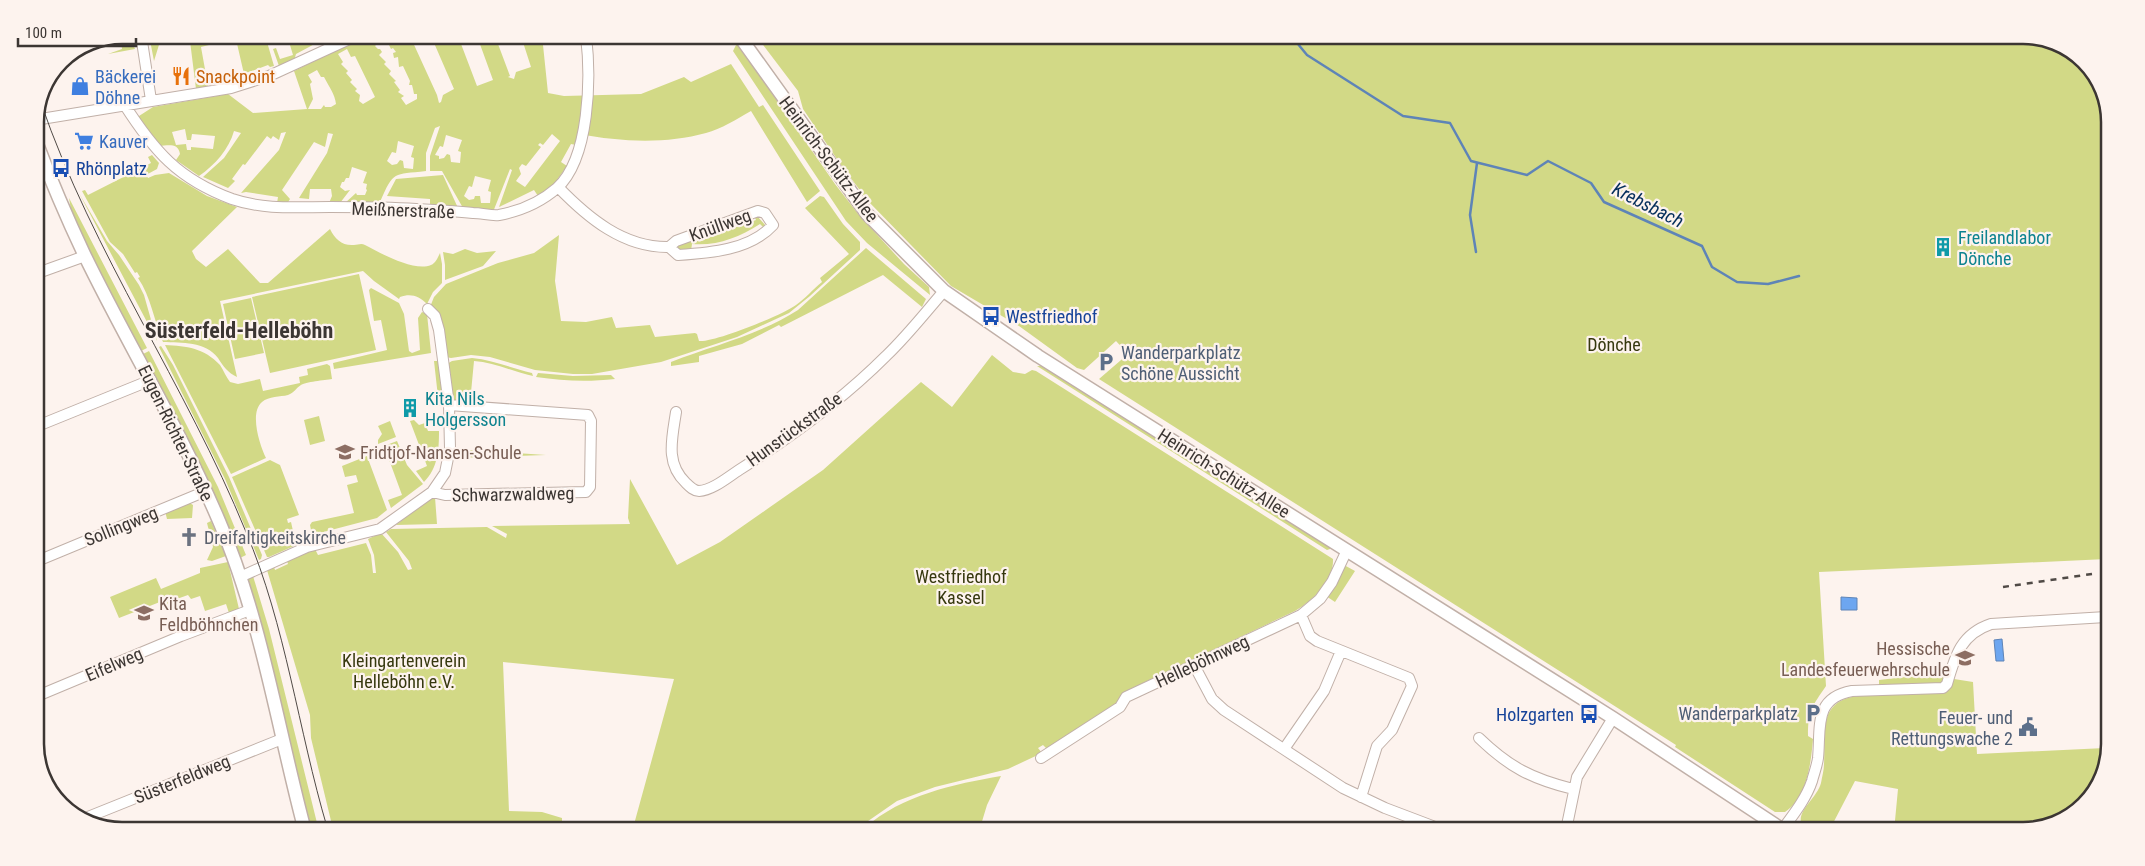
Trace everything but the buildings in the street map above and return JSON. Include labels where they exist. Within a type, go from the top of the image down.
[{"type":"main road","name":"Heinrich-Schütz-Allee","points":[[746,44],[867,214],[944,291],[1038,356],[1613,718],[1770,822]]},
{"type":"main road","name":"Eugen-Richter-Straße","points":[[44,178],[151,380],[206,491],[240,577],[250,610],[303,822]]},
{"type":"street","points":[[142,44],[151,100]]},
{"type":"street","points":[[44,118],[214,91],[260,79],[338,44]]},
{"type":"street","name":"Meißnerstraße","points":[[124,104],[157,152],[176,170],[222,194],[254,205],[289,208],[382,207],[497,215],[517,211],[532,204],[558,187],[572,166],[582,140],[587,111],[590,64],[587,44]]},
{"type":"street","name":"Knüllweg","points":[[558,187],[591,218],[613,232],[635,242],[655,247],[669,247],[678,254],[702,253],[729,248],[747,242],[773,225],[765,213],[758,211],[676,241],[669,247]]},
{"type":"street","points":[[44,271],[85,256]]},
{"type":"street","name":"Hunsrückstraße","points":[[676,412],[672,436],[672,462],[680,477],[691,488],[698,491],[710,488],[753,461],[840,397],[885,357],[944,291]]},
{"type":"street","name":"Schwarzwaldweg","points":[[240,577],[307,547],[380,529],[432,492],[445,473],[449,460],[450,405],[440,330],[435,316],[428,309]]},
{"type":"street","points":[[44,423],[151,380]]},
{"type":"street","name":"Schwarzwaldweg","points":[[432,492],[445,495],[586,492],[590,487],[591,421],[588,415],[450,405]]},
{"type":"street","name":"Sollingweg","points":[[44,558],[206,491]]},
{"type":"street","name":"Helleböhnweg","points":[[1041,758],[1120,708],[1126,697],[1301,615],[1320,599],[1332,582],[1347,550]]},
{"type":"street","name":"Eifelweg","points":[[44,693],[250,610]]},
{"type":"street","points":[[1301,615],[1310,636],[1316,641],[1410,678],[1412,686],[1392,730],[1377,746],[1361,797]]},
{"type":"street","name":"Heinrich-Schütz-Allee","points":[[1788,822],[1811,783],[1818,759],[1821,715],[1831,699],[1841,693],[1852,691],[1943,688],[1947,684],[1960,646],[1969,635],[1979,628],[1991,624],[2101,617]]},
{"type":"street","points":[[1284,749],[1324,691],[1341,651]]},
{"type":"street","points":[[1194,665],[1212,699],[1224,710],[1343,788],[1385,808],[1422,822]]},
{"type":"street","points":[[1567,822],[1577,777],[1613,718]]},
{"type":"street","points":[[1479,738],[1498,756],[1521,772],[1573,789]]},
{"type":"street","name":"Süsterfeldweg","points":[[90,815],[282,739]]},
{"type":"green space","points":[[121,44],[133,44],[135,49],[108,54],[122,49]]},
{"type":"green space","points":[[151,44],[159,44],[154,61]]},
{"type":"green space","points":[[190,44],[213,44],[201,47],[208,86],[196,89]]},
{"type":"green space","points":[[237,44],[268,44],[274,66],[270,67],[268,65],[244,74]]},
{"type":"green space","points":[[290,44],[315,44],[296,54],[294,61],[279,66],[273,49],[276,48],[280,59],[293,55]]},
{"type":"green space","points":[[348,44],[377,44],[375,46],[382,52],[379,55],[391,71],[389,74],[396,81],[394,82],[400,90],[398,92],[404,96],[401,98],[406,105],[417,99],[417,94],[414,94],[412,85],[409,85],[410,81],[403,66],[399,67],[398,57],[394,58],[393,53],[396,52],[393,48],[391,49],[390,44],[414,44],[439,103],[443,95],[454,89],[434,44],[461,44],[477,86],[493,80],[480,44],[498,44],[510,76],[508,77],[514,79],[516,72],[531,67],[524,44],[543,44],[548,93],[564,96],[641,94],[684,77],[691,82],[731,64],[759,107],[763,105],[820,191],[807,202],[751,111],[729,124],[691,137],[643,141],[611,139],[580,134],[576,145],[571,144],[561,162],[567,166],[554,184],[538,196],[534,190],[499,207],[512,170],[510,169],[493,212],[463,208],[442,171],[430,171],[430,156],[440,126],[435,128],[426,153],[426,171],[396,176],[388,184],[380,202],[345,203],[356,193],[357,195],[365,195],[367,190],[367,184],[363,183],[367,172],[352,167],[349,178],[342,182],[340,187],[345,191],[350,190],[340,203],[329,203],[332,196],[331,189],[310,189],[309,199],[299,198],[327,153],[333,134],[328,133],[325,147],[314,142],[282,190],[290,199],[287,204],[277,203],[278,197],[246,192],[241,193],[279,150],[286,132],[281,133],[279,140],[273,136],[271,139],[267,136],[245,165],[243,164],[232,179],[235,181],[228,188],[203,177],[224,158],[241,133],[234,131],[229,144],[221,156],[199,176],[176,160],[180,154],[175,146],[159,146],[139,118],[139,116],[153,107],[228,94],[253,113],[307,109],[294,71]],"holes":[[[347,49],[351,57],[355,56],[375,97],[363,104],[359,101],[360,95],[355,91],[357,89],[350,82],[352,80],[346,73],[348,71],[341,64],[343,62],[338,54]],[[317,70],[321,77],[324,77],[336,104],[331,107],[325,107],[324,105],[321,109],[308,109],[313,99],[310,84],[312,82],[308,75]],[[185,129],[187,140],[191,140],[192,134],[215,136],[213,149],[191,147],[191,150],[187,150],[186,144],[176,145],[172,132]],[[552,134],[560,141],[525,187],[516,181],[521,174],[519,168],[522,164],[526,166],[541,147],[538,145],[540,143],[543,145]],[[446,135],[462,140],[458,151],[461,152],[460,163],[451,162],[450,155],[447,154],[444,158],[439,159],[439,156],[435,155],[440,146],[443,147]],[[398,141],[414,146],[411,157],[414,158],[413,169],[404,168],[403,161],[400,160],[397,164],[392,165],[387,161],[392,152],[396,153]],[[475,176],[491,180],[488,191],[491,192],[490,203],[481,203],[480,196],[475,196],[474,199],[469,200],[464,196],[469,186],[472,187]]]},
{"type":"green space","points":[[738,44],[835,184],[859,215],[904,264],[929,287],[930,295],[867,243],[846,221],[733,51]]},
{"type":"green space","name":"Dönche","points":[[762,44],[2023,44],[2039,45],[2048,48],[2067,57],[2085,74],[2099,101],[2101,117],[2101,559],[1819,572],[1826,686],[1810,714],[1808,736],[1813,739],[1809,769],[1803,789],[1792,806],[1785,812],[1775,812],[1675,747],[1676,745],[1099,379],[1128,354],[1116,341],[1084,370],[1077,368],[1019,326],[951,286],[868,201],[803,109],[798,91]]},
{"type":"green space","points":[[152,155],[159,163],[157,169],[146,175],[148,178],[169,173],[207,196],[237,207],[192,251],[196,259],[206,267],[228,249],[260,283],[268,283],[330,229],[334,236],[342,243],[350,245],[364,244],[397,261],[416,266],[431,265],[436,261],[440,253],[442,283],[433,292],[427,304],[418,297],[411,295],[400,297],[399,299],[363,271],[220,301],[237,377],[228,371],[213,352],[207,348],[193,344],[163,342],[146,293],[138,278],[140,277],[137,272],[135,273],[123,254],[110,242],[82,191],[85,190],[88,195],[151,163],[148,157]]},
{"type":"green space","points":[[443,175],[458,208],[430,206],[430,199],[387,196],[396,179]]},
{"type":"green space","points":[[79,193],[107,241],[139,285],[144,295],[157,341]]},
{"type":"green space","points":[[820,196],[824,197],[843,224],[860,242],[860,250],[789,313],[737,337],[661,362],[592,374],[535,370],[490,357],[471,355],[446,357],[430,307],[434,297],[446,284],[498,263],[534,253],[559,235],[555,281],[561,321],[586,322],[612,317],[616,328],[650,325],[655,337],[695,333],[699,341],[718,338],[789,310],[822,282],[820,278],[849,254],[805,208]]},
{"type":"green space","points":[[69,198],[147,348],[141,351],[73,222]]},
{"type":"green space","points":[[754,216],[757,216],[766,226],[764,228],[760,224],[727,240],[710,244],[692,244],[691,251],[678,250],[677,243],[691,239],[692,243],[756,220]]},
{"type":"green space","points":[[866,248],[926,299],[922,307],[883,275],[781,327],[779,325],[742,344],[699,356],[699,362],[671,366],[671,362],[752,333],[798,310]]},
{"type":"green space","points":[[465,249],[477,253],[496,251],[483,266],[445,280],[443,252],[453,254]]},
{"type":"green space","points":[[359,274],[376,350],[270,373],[252,297]]},
{"type":"green space","points":[[371,288],[399,303],[404,314],[409,351],[412,353],[420,350],[418,318],[422,312],[427,314],[431,353],[334,369],[333,363],[387,350],[381,320],[374,321],[369,290]]},
{"type":"green space","points":[[251,298],[264,353],[235,359],[223,304]]},
{"type":"green space","points":[[165,345],[188,347],[201,351],[220,365],[230,382],[238,384],[260,379],[263,391],[300,383],[299,377],[308,375],[307,369],[327,364],[330,366],[332,379],[303,384],[290,394],[262,402],[258,407],[256,421],[261,446],[266,458],[231,474]]},
{"type":"green space","points":[[161,346],[173,365],[229,477],[262,555],[259,560],[225,479],[159,347]]},
{"type":"green space","points":[[149,351],[218,487],[246,555],[240,558],[211,489],[143,354]]},
{"type":"green space","name":"Westfriedhof Kassel","points":[[992,355],[1013,372],[1025,374],[1032,370],[1036,371],[1333,559],[1330,575],[1321,590],[1295,611],[1124,692],[1116,705],[1047,749],[1043,745],[1038,748],[1042,753],[1008,769],[935,787],[897,801],[867,822],[635,822],[674,679],[503,662],[509,811],[542,812],[562,818],[562,822],[331,822],[311,738],[310,715],[267,570],[274,567],[275,570],[288,564],[287,561],[315,549],[318,555],[366,543],[371,555],[373,573],[376,573],[374,555],[368,539],[381,533],[398,552],[408,570],[412,569],[409,561],[386,532],[391,529],[487,527],[506,538],[507,534],[492,526],[630,524],[628,518],[630,479],[677,565],[720,542],[823,470],[921,382],[952,407]]},
{"type":"green space","points":[[472,358],[495,362],[532,373],[533,376],[489,363],[474,361],[470,403],[455,401],[447,364],[452,361]]},
{"type":"green space","points":[[434,361],[441,361],[445,406],[439,406]]},
{"type":"green space","points":[[1037,366],[1042,366],[1330,547],[1330,549],[1327,550]]},
{"type":"green space","points":[[538,373],[573,376],[611,375],[615,379],[585,381],[556,379],[536,377]]},
{"type":"green space","points":[[319,416],[325,441],[310,445],[304,420]]},
{"type":"green space","points":[[414,420],[419,425],[425,423],[428,431],[439,431],[435,465],[424,482],[416,471],[427,466],[410,421]]},
{"type":"green space","points":[[390,421],[396,437],[378,444],[382,434],[378,426]]},
{"type":"green space","points":[[397,441],[407,465],[423,484],[391,508],[388,500],[402,495],[384,446]]},
{"type":"green space","points":[[453,449],[546,455],[453,458]]},
{"type":"green space","points":[[367,456],[387,510],[377,518],[312,535],[310,525],[312,522],[354,513],[347,485],[358,482],[356,475],[345,477],[342,466]]},
{"type":"green space","points":[[270,460],[280,465],[299,515],[287,519],[288,523],[291,522],[295,540],[306,537],[303,542],[267,557],[232,477]]},
{"type":"green space","points":[[435,497],[437,524],[396,525],[428,500]]},
{"type":"green space","points":[[188,502],[193,505],[192,518],[167,519],[165,511]]},
{"type":"green space","points":[[211,521],[226,556],[212,561],[207,560],[213,547],[207,523]]},
{"type":"green space","points":[[228,562],[239,609],[229,613],[226,604],[205,611],[200,596],[191,599],[188,595],[174,600],[175,605],[169,608],[165,600],[119,618],[110,597],[156,578],[161,589],[200,573],[200,568]]},
{"type":"green space","points":[[1344,565],[1355,571],[1335,602],[1326,596]]},
{"type":"green space","points":[[253,576],[269,629],[317,822],[308,822],[248,583],[249,578]]},
{"type":"green space","points":[[1941,673],[1954,679],[1973,682],[1977,754],[2101,748],[2100,760],[2091,783],[2071,806],[2062,812],[2039,821],[1895,822],[1898,789],[1855,781],[1834,822],[1801,822],[1803,812],[1821,783],[1827,716],[1840,701],[1858,696],[1879,695],[1879,680]]},
{"type":"green space","points":[[1001,776],[987,805],[982,822],[873,822],[895,807],[912,799],[965,783]]},
{"type":"water","points":[[1841,597],[1857,598],[1857,610],[1841,610]]},
{"type":"water","points":[[2002,639],[2004,661],[1996,661],[1994,640]]},
{"type":"waterway","name":"Krebsbach","points":[[1298,44],[1307,55],[1403,116],[1450,123],[1471,161],[1527,175],[1548,161],[1591,183],[1604,202],[1702,246],[1712,267],[1737,282],[1768,284],[1799,276]]},
{"type":"waterway","points":[[1476,252],[1470,215],[1477,163]]},
{"type":"tram line","points":[[45,113],[62,159],[87,213],[196,424],[246,532],[260,568],[282,641],[326,822]]},
{"type":"railway","points":[[2003,587],[2092,574]]},
{"type":"place","name":"Snackpoint","points":[[181,76]]},
{"type":"place","name":"Bäckerei Döhne","points":[[80,86]]},
{"type":"place","name":"Kauver","points":[[84,141]]},
{"type":"place","name":"Rhönplatz","points":[[61,168]]},
{"type":"place","name":"Freilandlabor Dönche","points":[[1943,247]]},
{"type":"place","name":"Westfriedhof","points":[[991,316]]},
{"type":"place","name":"Wanderparkplatz Schöne Aussicht","points":[[1106,362]]},
{"type":"place","name":"Kita Nils Holgersson","points":[[410,408]]},
{"type":"place","name":"Fridtjof-Nansen-Schule","points":[[345,452]]},
{"type":"place","name":"Dreifaltigkeitskirche","points":[[189,537]]},
{"type":"place","name":"Kita Feldböhnchen","points":[[144,613]]},
{"type":"place","name":"Hessische Landesfeuerwehrschule","points":[[1965,658]]},
{"type":"place","name":"Wanderparkplatz","points":[[1813,713]]},
{"type":"place","name":"Holzgarten","points":[[1589,714]]},
{"type":"place","name":"Feuer- und Rettungswache 2","points":[[2028,727]]},
{"type":"district","name":"Süsterfeld-Helleböhn","points":[[239,330]]},
{"type":"park label","name":"Kleingartenverein Helleböhn e.V.","points":[[404,670]]}]
